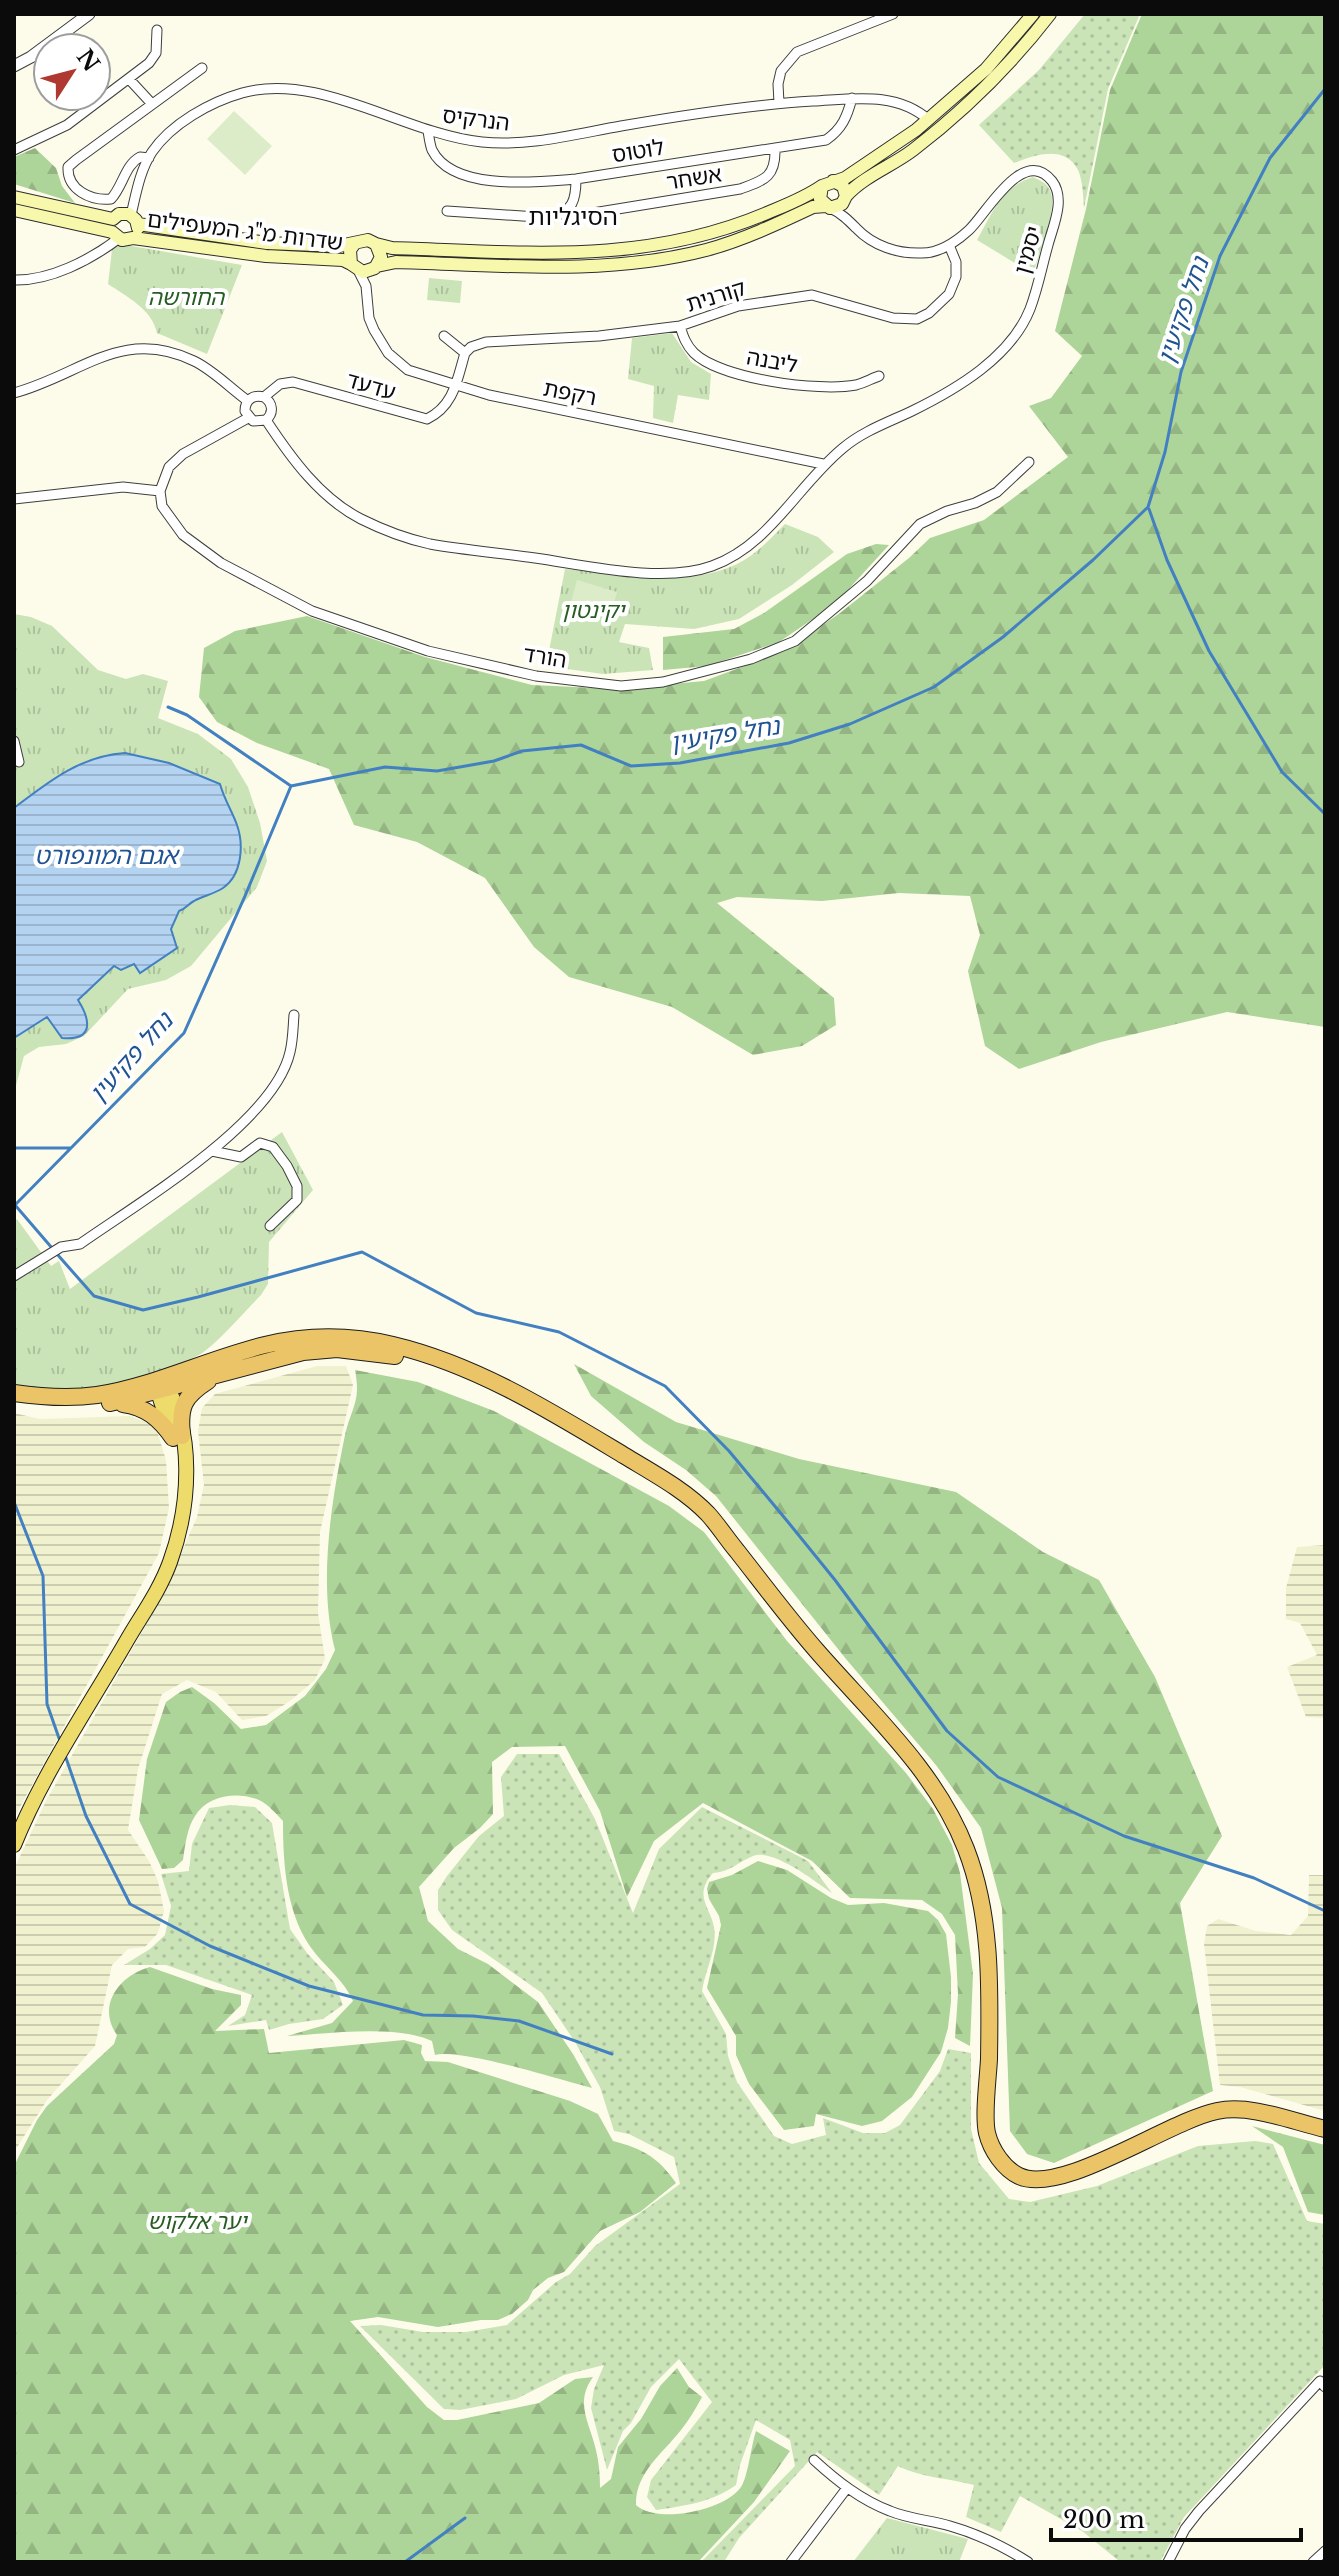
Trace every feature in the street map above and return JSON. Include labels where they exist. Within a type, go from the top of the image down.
[{"type":"highway","points":[[14,1393],[45,1397],[96,1395],[163,1387],[266,1345],[337,1337],[395,1345],[436,1358],[473,1372],[554,1414],[683,1492],[707,1513],[816,1651],[902,1745],[954,1821],[974,1872],[982,1908],[990,2001],[987,2131],[1006,2168],[1021,2177],[1040,2181],[1067,2175],[1219,2110],[1242,2109],[1325,2129]]},
{"type":"highway","points":[[105,1404],[303,1352],[337,1349],[383,1354],[458,1373],[554,1414]]},
{"type":"highway","points":[[178,1437],[187,1397],[222,1373]]},
{"type":"highway","points":[[14,1402],[75,1406],[127,1404],[142,1408],[178,1437]]},
{"type":"main road","points":[[1033,14],[986,69],[929,120],[881,155],[845,178],[715,233],[641,248],[586,252],[392,248],[368,240],[355,243],[350,250],[354,267],[375,268],[396,262],[587,266],[643,261],[711,248],[813,207],[839,207],[858,185],[909,153],[980,94],[1050,14]]},
{"type":"main road","points":[[828,184],[843,186],[845,198]]},
{"type":"main road","points":[[828,184],[820,199],[828,207]]},
{"type":"main road","points":[[14,197],[114,230],[126,241],[137,233],[134,219],[121,214],[114,230]]},
{"type":"main road","points":[[14,210],[114,230]]},
{"type":"main road","name":"שדרות מ\"ג המעפילים","points":[[134,219],[267,243],[339,246],[355,243]]},
{"type":"main road","name":"שדרות מ\"ג המעפילים","points":[[133,238],[266,256],[343,260],[354,267]]},
{"type":"main road","points":[[375,268],[381,253],[376,244]]},
{"type":"main road","points":[[14,1845],[40,1789],[165,1575],[178,1537],[184,1506],[186,1463],[163,1387]]},
{"type":"main road","points":[[14,1828],[39,1778],[159,1571],[170,1539],[176,1506],[178,1437]]},
{"type":"street","points":[[14,66],[40,51],[89,14]]},
{"type":"street","points":[[779,103],[781,71],[797,52],[893,14]]},
{"type":"street","points":[[14,150],[67,125],[149,63],[156,53],[157,30]]},
{"type":"street","points":[[149,158],[133,160],[111,199],[102,200],[78,190],[67,174],[68,167],[76,160],[202,68]]},
{"type":"street","points":[[129,79],[152,104]]},
{"type":"street","name":"הנרקיס","points":[[134,219],[139,182],[149,158],[162,139],[219,101],[253,90],[306,89],[428,131],[483,142],[527,142],[688,114],[852,98],[899,102],[911,106],[929,120]]},
{"type":"street","name":"לוטוס","points":[[428,131],[432,149],[443,164],[459,174],[482,180],[576,179],[826,140],[837,132],[847,118],[852,98]]},
{"type":"street","name":"אשחר","points":[[593,213],[740,189],[758,183],[771,174],[775,165],[775,148]]},
{"type":"street","name":"יסמין","points":[[823,464],[873,428],[951,390],[984,367],[1005,347],[1030,309],[1038,281],[1057,212],[1058,195],[1052,182],[1032,170],[1022,173],[1006,186],[967,232],[949,245]]},
{"type":"street","points":[[447,211],[551,218],[561,215],[573,204],[576,179]]},
{"type":"street","points":[[845,198],[845,209],[853,225]]},
{"type":"street","points":[[828,207],[843,215],[876,244],[894,251],[926,254],[949,245]]},
{"type":"street","points":[[14,280],[42,277],[105,249],[114,230]]},
{"type":"street","name":"קורנית","points":[[465,353],[471,347],[486,342],[599,336],[680,326],[738,306],[812,295],[893,318],[917,319],[929,313],[949,294],[956,277],[956,262],[949,245]]},
{"type":"street","name":"רקפת","points":[[354,267],[366,286],[369,318],[388,353],[408,370],[489,395],[823,464]]},
{"type":"street","points":[[366,286],[375,268]]},
{"type":"street","name":"ליבנה","points":[[680,326],[691,350],[717,368],[771,381],[817,387],[856,385],[879,376]]},
{"type":"street","points":[[444,336],[465,353],[455,385]]},
{"type":"street","points":[[14,393],[55,379],[109,354],[145,347],[165,350],[195,361],[248,401]]},
{"type":"street","name":"עדעד","points":[[264,397],[280,384],[293,382],[427,419],[440,413],[448,404],[455,385]]},
{"type":"street","points":[[253,397],[264,397],[272,408],[270,415],[266,420],[256,422],[248,418],[245,408],[248,401],[253,397]]},
{"type":"street","points":[[14,499],[123,487],[160,491],[169,467],[183,454],[248,418]]},
{"type":"street","points":[[266,420],[309,477],[335,502],[391,532],[428,543],[665,574],[709,567],[745,551],[823,464]]},
{"type":"street","name":"הורד","points":[[160,491],[162,506],[183,535],[221,563],[312,611],[428,651],[536,676],[621,686],[663,682],[707,671],[751,659],[795,641],[867,581],[920,524],[997,492],[1029,462]]},
{"type":"street","points":[[14,741],[19,762]]},
{"type":"street","points":[[14,1276],[61,1247],[80,1244],[212,1151],[244,1122],[274,1087],[290,1054],[294,1015]]},
{"type":"street","points":[[212,1151],[241,1157],[260,1143],[273,1147],[297,1186],[297,1200],[270,1226]]},
{"type":"street","points":[[1168,2562],[1185,2529],[1213,2494],[1320,2381],[1325,2387]]},
{"type":"street","points":[[814,2460],[847,2488],[892,2512],[964,2530],[999,2544],[1022,2561]]},
{"type":"street","points":[[791,2562],[847,2488]]},
{"type":"street","points":[[1313,2562],[1325,2551]]},
{"type":"green space","points":[[1085,14],[1140,14],[1108,89],[1084,208],[1081,179],[1072,162],[1057,154],[1049,154],[1014,163],[979,125],[1039,70]]},
{"type":"green space","points":[[1142,14],[1325,14],[1325,1027],[1227,1012],[1101,1042],[1019,1069],[985,1046],[968,971],[980,935],[970,896],[899,893],[822,901],[737,897],[717,903],[834,998],[836,1025],[802,1046],[753,1055],[672,1007],[569,977],[534,947],[485,878],[417,842],[354,825],[329,769],[257,743],[217,722],[199,697],[204,648],[235,631],[307,616],[425,657],[532,685],[617,689],[704,681],[785,651],[840,613],[930,538],[984,520],[1068,457],[1029,406],[1051,398],[1082,356],[1055,331],[1086,209],[1110,90]]},
{"type":"green space","points":[[234,111],[272,146],[245,175],[207,139]]},
{"type":"green space","points":[[35,148],[56,168],[62,186],[75,203],[14,184],[14,157]]},
{"type":"green space","points":[[1033,177],[1048,187],[1052,211],[1033,274],[977,240],[1005,194]]},
{"type":"green space","name":"החורשה","points":[[108,242],[242,265],[207,354],[157,333],[144,310],[108,284],[112,250]]},
{"type":"green space","points":[[429,278],[462,281],[460,303],[427,300]]},
{"type":"green space","points":[[672,333],[691,362],[711,374],[709,400],[678,395],[673,423],[653,418],[654,386],[628,379],[632,338]]},
{"type":"green space","name":"יקינטון","points":[[785,524],[818,537],[834,552],[792,585],[739,619],[694,629],[625,624],[619,642],[649,648],[653,670],[603,674],[546,666],[565,569],[652,578],[717,572],[744,560]]},
{"type":"green space","points":[[876,544],[889,545],[835,604],[779,642],[707,666],[663,670],[663,637],[734,629],[764,613],[847,554]]},
{"type":"green space","points":[[577,580],[617,592],[610,618],[570,606]]},
{"type":"green space","points":[[14,614],[52,626],[98,670],[126,679],[143,674],[168,681],[158,718],[198,734],[231,759],[248,787],[260,823],[267,861],[257,887],[191,966],[166,980],[128,989],[84,1036],[66,1044],[39,1047],[24,1056],[14,1093]]},
{"type":"green space","points":[[282,1132],[313,1190],[269,1242],[268,1284],[261,1295],[213,1344],[180,1364],[133,1379],[58,1390],[14,1385],[14,1222],[17,1219],[51,1266],[59,1261],[70,1289]]},
{"type":"green space","points":[[574,1364],[676,1422],[799,1459],[956,1492],[1043,1552],[1099,1580],[1155,1677],[1222,1836],[1180,1903],[1213,2091],[1054,2163],[1027,2154],[1010,2131],[1002,1908],[981,1828],[936,1765],[846,1659],[716,1496],[686,1470],[644,1442],[591,1396]]},
{"type":"green space","points":[[317,1366],[346,1366],[353,1385],[320,1532],[318,1613],[325,1659],[315,1680],[266,1716],[242,1720],[216,1692],[187,1680],[162,1694],[138,1769],[128,1830],[158,1881],[164,1911],[158,1933],[145,1947],[128,1949],[112,1965],[95,2046],[47,2100],[14,2152],[14,1869],[46,1801],[163,1595],[197,1517],[204,1485],[198,1431],[202,1408],[215,1394]]},
{"type":"green space","points":[[355,1370],[418,1382],[494,1411],[669,1506],[704,1532],[787,1641],[906,1773],[933,1809],[952,1845],[960,1873],[973,1974],[970,2046],[955,2038],[958,1994],[955,1935],[942,1914],[922,1900],[850,1898],[812,1861],[703,1803],[654,1841],[627,1897],[600,1811],[565,1746],[512,1747],[492,1762],[493,1814],[454,1848],[419,1887],[428,1921],[458,1949],[488,1964],[538,2002],[592,2088],[488,2060],[435,2055],[432,2041],[400,2033],[361,2031],[287,2036],[332,2023],[353,2001],[305,1939],[298,1923],[285,1873],[283,1821],[266,1804],[250,1797],[215,1799],[207,1803],[192,1821],[183,1860],[174,1868],[162,1869],[139,1820],[147,1759],[166,1702],[192,1687],[241,1729],[266,1725],[305,1696],[326,1669],[335,1650],[327,1598],[328,1543],[340,1461],[356,1397]]},
{"type":"green space","points":[[14,1413],[40,1419],[130,1416],[151,1424],[158,1434],[166,1460],[169,1508],[159,1553],[14,1818]]},
{"type":"green space","points":[[1325,1545],[1325,1718],[1306,1717],[1287,1667],[1317,1655],[1300,1623],[1286,1619],[1286,1588],[1297,1547]]},
{"type":"green space","points":[[517,1754],[559,1754],[595,1819],[633,1913],[659,1849],[702,1807],[808,1861],[832,1893],[783,1861],[761,1855],[713,1873],[704,1888],[704,1901],[715,1935],[702,1991],[726,2034],[728,2056],[737,2082],[774,2136],[792,2144],[826,2135],[823,2118],[863,2133],[885,2133],[900,2125],[940,2071],[948,2049],[971,2053],[971,2129],[979,2163],[1009,2199],[1030,2202],[1097,2186],[1198,2146],[1255,2141],[1273,2144],[1307,2221],[1325,2224],[1325,2365],[1184,2517],[1160,2562],[1119,2561],[1082,2531],[1020,2496],[1001,2532],[966,2517],[974,2485],[898,2466],[879,2495],[817,2452],[739,2538],[724,2562],[701,2562],[795,2466],[790,2440],[756,2420],[736,2485],[708,2499],[656,2510],[647,2497],[651,2480],[712,2402],[679,2359],[651,2387],[631,2423],[623,2431],[607,2470],[591,2408],[594,2389],[604,2365],[564,2375],[516,2399],[460,2410],[444,2409],[360,2326],[381,2325],[423,2332],[466,2332],[507,2325],[556,2282],[570,2274],[595,2246],[680,2184],[674,2157],[629,2134],[614,2131],[600,2087],[542,1993],[452,1930],[438,1910],[438,1890],[447,1876],[479,1836],[504,1816],[501,1777]]},
{"type":"green space","points":[[230,1805],[255,1807],[272,1823],[290,1929],[334,1982],[343,2005],[323,2019],[269,2030],[266,2020],[228,2026],[245,2015],[252,1995],[166,1965],[124,1965],[150,1949],[165,1935],[171,1906],[161,1874],[189,1871],[192,1844],[209,1808]]},
{"type":"green space","points":[[758,1861],[787,1870],[848,1905],[884,1903],[928,1911],[946,1934],[951,2002],[941,2052],[912,2097],[882,2121],[862,2126],[816,2114],[814,2126],[784,2130],[749,2084],[736,2055],[736,2036],[707,1988],[721,1925],[707,1889],[709,1882],[732,1875]]},
{"type":"green space","points":[[1309,1875],[1325,1875],[1325,2111],[1240,2087],[1220,2085],[1204,1944],[1207,1926],[1218,1919],[1256,1931],[1291,1935],[1308,1916]]},
{"type":"green space","name":"יער אלקוש","points":[[150,1967],[212,1989],[241,1995],[241,2005],[215,2031],[264,2029],[269,2053],[404,2040],[422,2045],[421,2053],[425,2061],[448,2062],[570,2101],[598,2114],[613,2141],[641,2151],[663,2167],[676,2183],[640,2212],[600,2231],[564,2272],[548,2278],[533,2290],[528,2300],[512,2314],[498,2320],[438,2327],[378,2317],[350,2321],[427,2407],[444,2420],[539,2403],[575,2379],[593,2377],[587,2386],[584,2404],[597,2455],[600,2488],[611,2479],[618,2447],[641,2419],[660,2386],[677,2368],[689,2387],[702,2397],[684,2426],[645,2473],[636,2505],[646,2511],[674,2514],[707,2508],[733,2495],[741,2487],[748,2469],[756,2431],[790,2451],[754,2502],[698,2562],[14,2562],[14,2166],[47,2106],[114,2044],[117,2035],[109,2013],[114,1993],[129,1977]]},
{"type":"green space","points":[[1252,2126],[1325,2145],[1325,2215],[1308,2212],[1283,2147]]},
{"type":"green space","points":[[887,2518],[968,2539],[959,2562],[853,2562]]},
{"type":"water","name":"אגם המונפורט","points":[[125,753],[169,763],[220,784],[239,833],[241,850],[238,868],[223,888],[179,911],[171,929],[177,948],[140,973],[134,964],[121,970],[114,966],[78,1000],[87,1021],[85,1032],[80,1036],[62,1038],[47,1017],[14,1038],[14,808],[79,765]]},
{"type":"waterway","name":"נחל פקיעין","points":[[14,1206],[184,1033],[291,786],[385,767],[437,771],[494,761],[522,751],[581,745],[631,766],[680,763],[789,743],[850,724],[934,687],[1003,637],[1093,560],[1148,507],[1165,452],[1181,372],[1220,256],[1270,158],[1325,89]]},
{"type":"waterway","points":[[1149,509],[1167,560],[1209,651],[1282,772],[1325,814]]},
{"type":"waterway","points":[[168,707],[187,715],[291,786]]},
{"type":"waterway","points":[[14,1148],[70,1148]]},
{"type":"waterway","points":[[15,1205],[52,1248]]},
{"type":"waterway","points":[[57,1254],[94,1296],[143,1310],[362,1252],[476,1313],[559,1332],[665,1386],[729,1451],[788,1522],[947,1731],[998,1777],[1124,1836],[1254,1878],[1325,1911]]},
{"type":"waterway","points":[[14,1502],[43,1576],[47,1704],[60,1741]]},
{"type":"waterway","points":[[65,1755],[86,1816],[130,1904],[210,1946],[309,1986],[423,2015],[519,2021],[612,2054]]},
{"type":"waterway","points":[[405,2562],[465,2518]]},
{"type":"district","name":"הסיגליות","points":[[573,216]]}]
